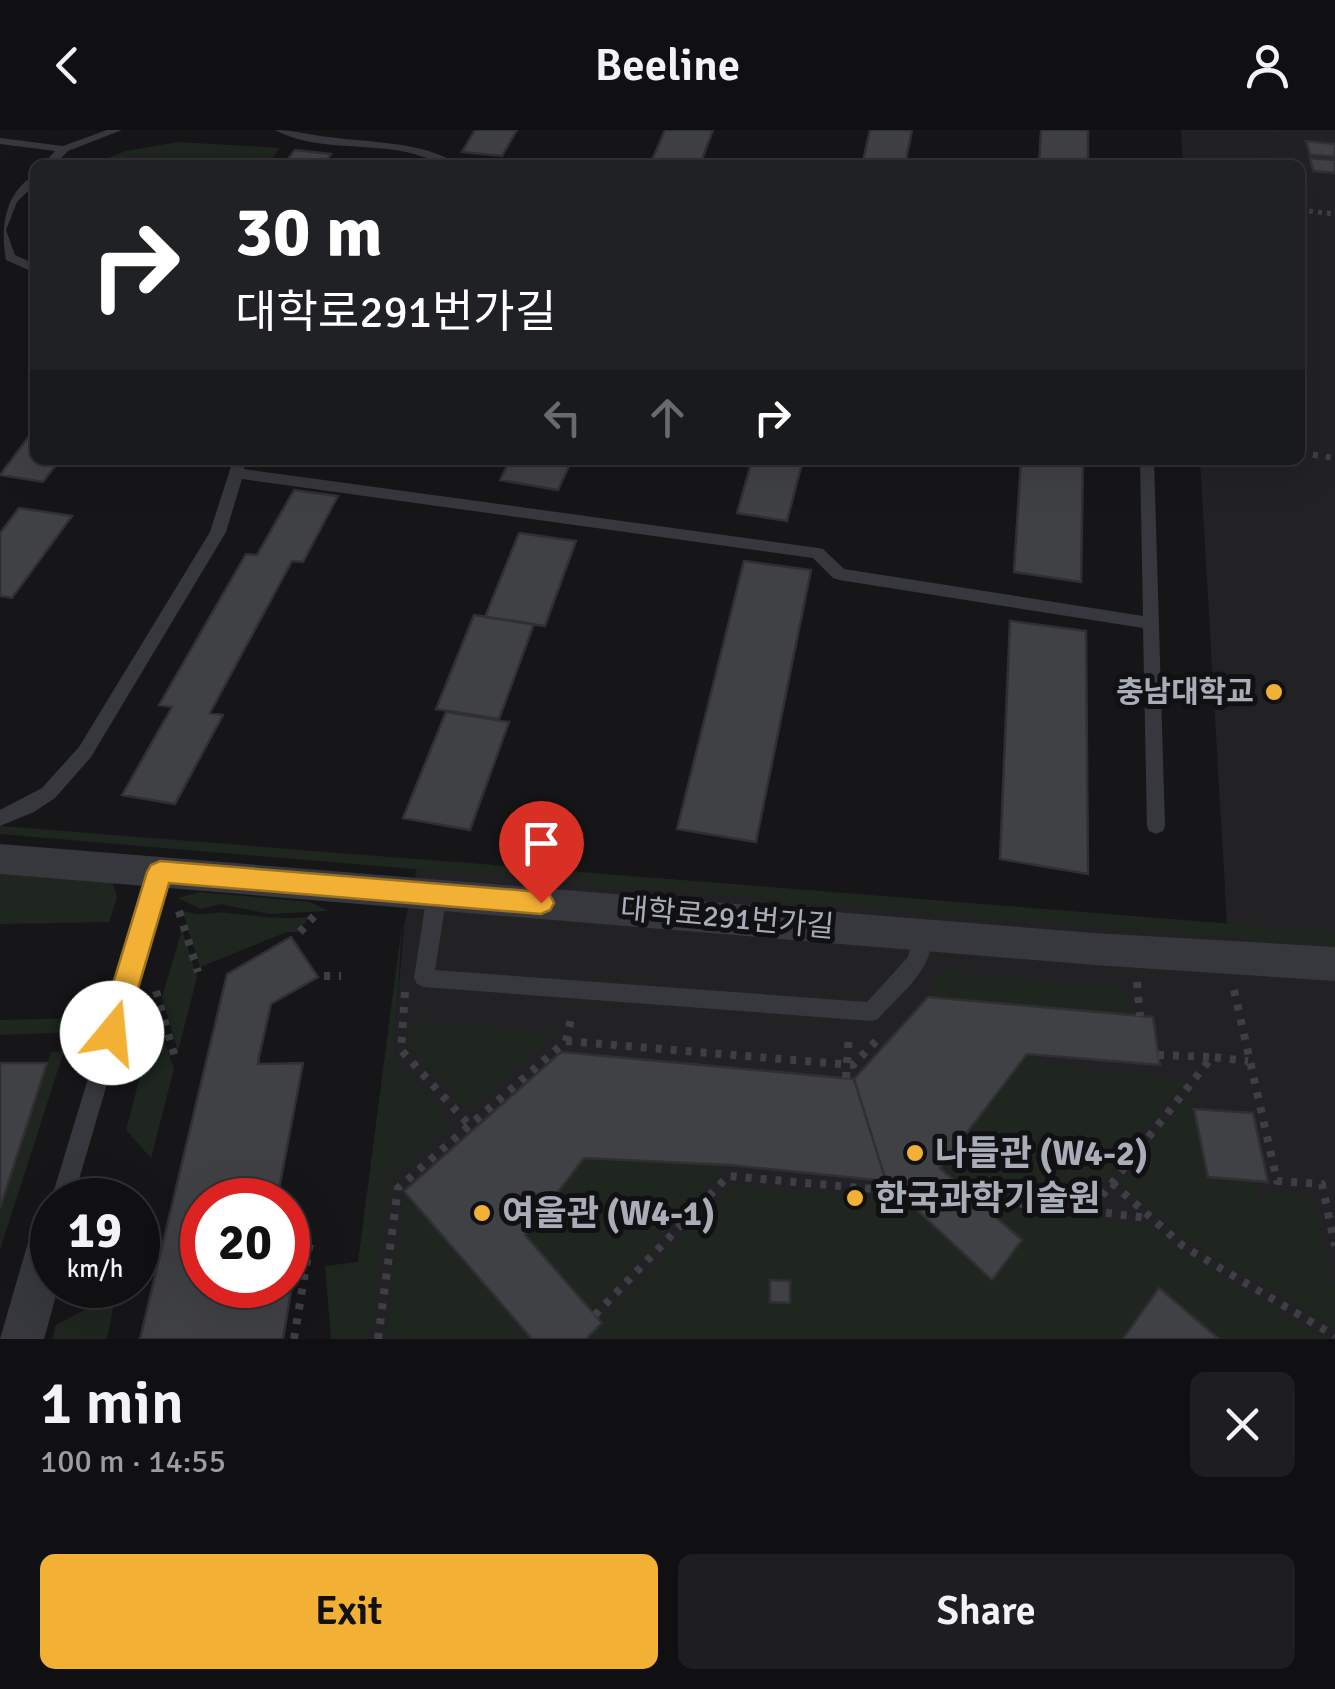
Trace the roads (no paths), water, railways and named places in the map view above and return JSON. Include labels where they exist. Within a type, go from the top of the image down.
[{"type":"street","name":"대학로291번가길","points":[[0,858],[922,935],[1335,964]]},
{"type":"street","points":[[22,1339],[31,1308]]},
{"type":"lane","points":[[53,160],[64,149],[117,130]]},
{"type":"lane","points":[[280,130],[324,140],[410,149],[440,160]]},
{"type":"lane","points":[[0,141],[64,149]]},
{"type":"lane","points":[[30,183],[12,201],[0,230],[5,258],[30,267]]},
{"type":"lane","points":[[1147,465],[1156,826]]},
{"type":"lane","points":[[0,818],[32,808],[61,785],[85,752],[218,532],[238,467],[818,554],[838,574],[1149,623]]},
{"type":"lane","points":[[69,1178],[160,872]]},
{"type":"lane","points":[[437,894],[424,978],[871,1012],[917,960],[922,935]]},
{"type":"place","name":"충남대학교","points":[[1274,692]]},
{"type":"place","name":"나들관 (W4-2)","points":[[915,1153]]},
{"type":"place","name":"한국과학기술원","points":[[855,1198]]},
{"type":"place","name":"여울관 (W4-1)","points":[[482,1213]]}]
